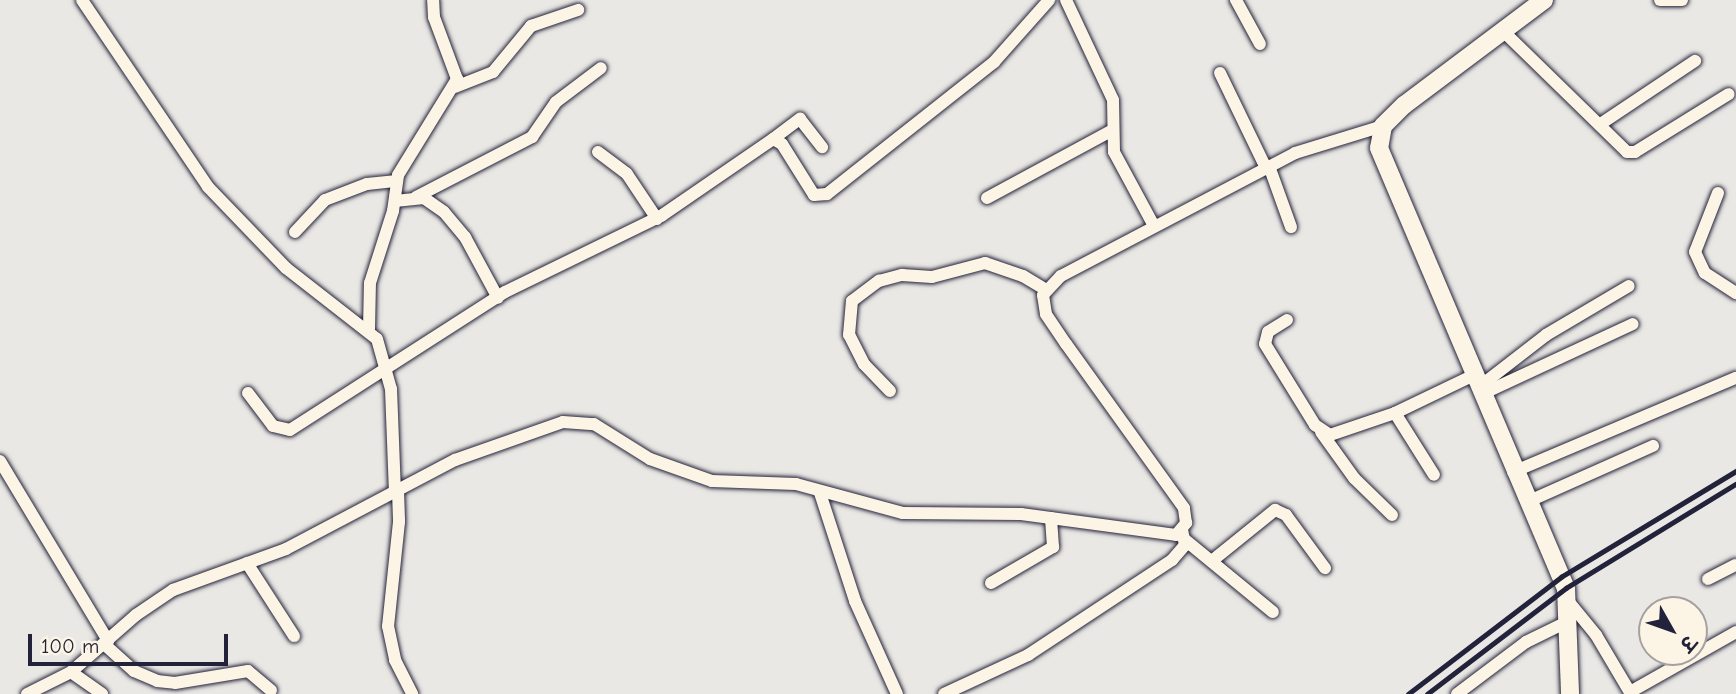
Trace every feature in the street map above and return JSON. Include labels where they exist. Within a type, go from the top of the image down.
[{"type":"street","points":[[82,0],[208,187],[286,268],[369,329],[382,348],[388,367],[400,522],[388,626],[395,660],[412,694]]},
{"type":"street","points":[[369,329],[370,283],[395,201],[397,181],[455,87],[455,70],[434,17],[433,0]]},
{"type":"street","points":[[773,139],[782,144],[814,195],[827,194],[994,62],[1049,0]]},
{"type":"street","points":[[1066,0],[1117,112],[1113,130],[1114,152],[1154,226]]},
{"type":"street","points":[[1236,0],[1260,44]]},
{"type":"street","points":[[944,694],[1051,641],[1182,551],[1184,508],[1046,314],[1042,304],[1046,290],[1061,276],[1267,167],[1328,140],[1383,125],[1404,104],[1544,0]]},
{"type":"street","points":[[1660,0],[1682,0]]},
{"type":"street","points":[[455,87],[493,72],[531,26],[578,10]]},
{"type":"street","points":[[1503,31],[1602,123],[1627,152],[1635,152],[1729,94]]},
{"type":"street","points":[[1602,123],[1695,61]]},
{"type":"street","points":[[395,201],[416,197],[532,137],[556,102],[601,68]]},
{"type":"street","points":[[1220,73],[1267,167],[1291,227]]},
{"type":"street","points":[[248,393],[273,426],[285,431],[498,298],[657,219],[800,119],[822,147]]},
{"type":"street","points":[[1383,125],[1379,148],[1385,165],[1569,602],[1596,635],[1631,693],[1736,632]]},
{"type":"street","points":[[988,198],[1113,130]]},
{"type":"street","points":[[598,152],[626,174],[657,219]]},
{"type":"street","points":[[295,232],[325,200],[367,184],[397,181]]},
{"type":"street","points":[[1718,193],[1695,252],[1705,273],[1736,293]]},
{"type":"street","points":[[416,197],[434,203],[456,226],[498,298]]},
{"type":"street","points":[[890,391],[864,364],[849,335],[852,302],[879,281],[902,275],[932,277],[985,263],[1023,275],[1046,290]]},
{"type":"street","points":[[1478,385],[1546,335],[1629,286]]},
{"type":"street","points":[[1287,320],[1268,332],[1265,344],[1297,400],[1354,478],[1392,516]]},
{"type":"street","points":[[1321,431],[1338,434],[1478,385],[1633,324]]},
{"type":"street","points":[[1513,471],[1736,378]]},
{"type":"street","points":[[1395,413],[1434,475]]},
{"type":"street","points":[[27,694],[71,672],[173,590],[328,530],[397,491],[492,445],[578,421],[606,429],[650,459],[712,481],[779,482],[903,513],[1051,518],[1169,537],[1183,534]]},
{"type":"street","points":[[1527,502],[1653,446]]},
{"type":"street","points":[[0,461],[106,642],[134,671],[157,681],[175,683],[248,671],[271,690]]},
{"type":"street","points":[[820,493],[855,601],[897,694]]},
{"type":"street","points":[[1213,560],[1275,510],[1286,515],[1325,568]]},
{"type":"street","points":[[991,583],[1053,547],[1051,518]]},
{"type":"street","points":[[1183,534],[1273,612]]},
{"type":"street","points":[[247,563],[294,636]]},
{"type":"street","points":[[1708,579],[1736,565]]},
{"type":"street","points":[[1569,602],[1570,694]]},
{"type":"street","points":[[1457,694],[1526,642],[1569,621]]},
{"type":"street","points":[[71,672],[102,694]]},
{"type":"railway","points":[[1408,694],[1561,577],[1736,471]]},
{"type":"railway","points":[[1427,694],[1566,588],[1736,484]]}]
